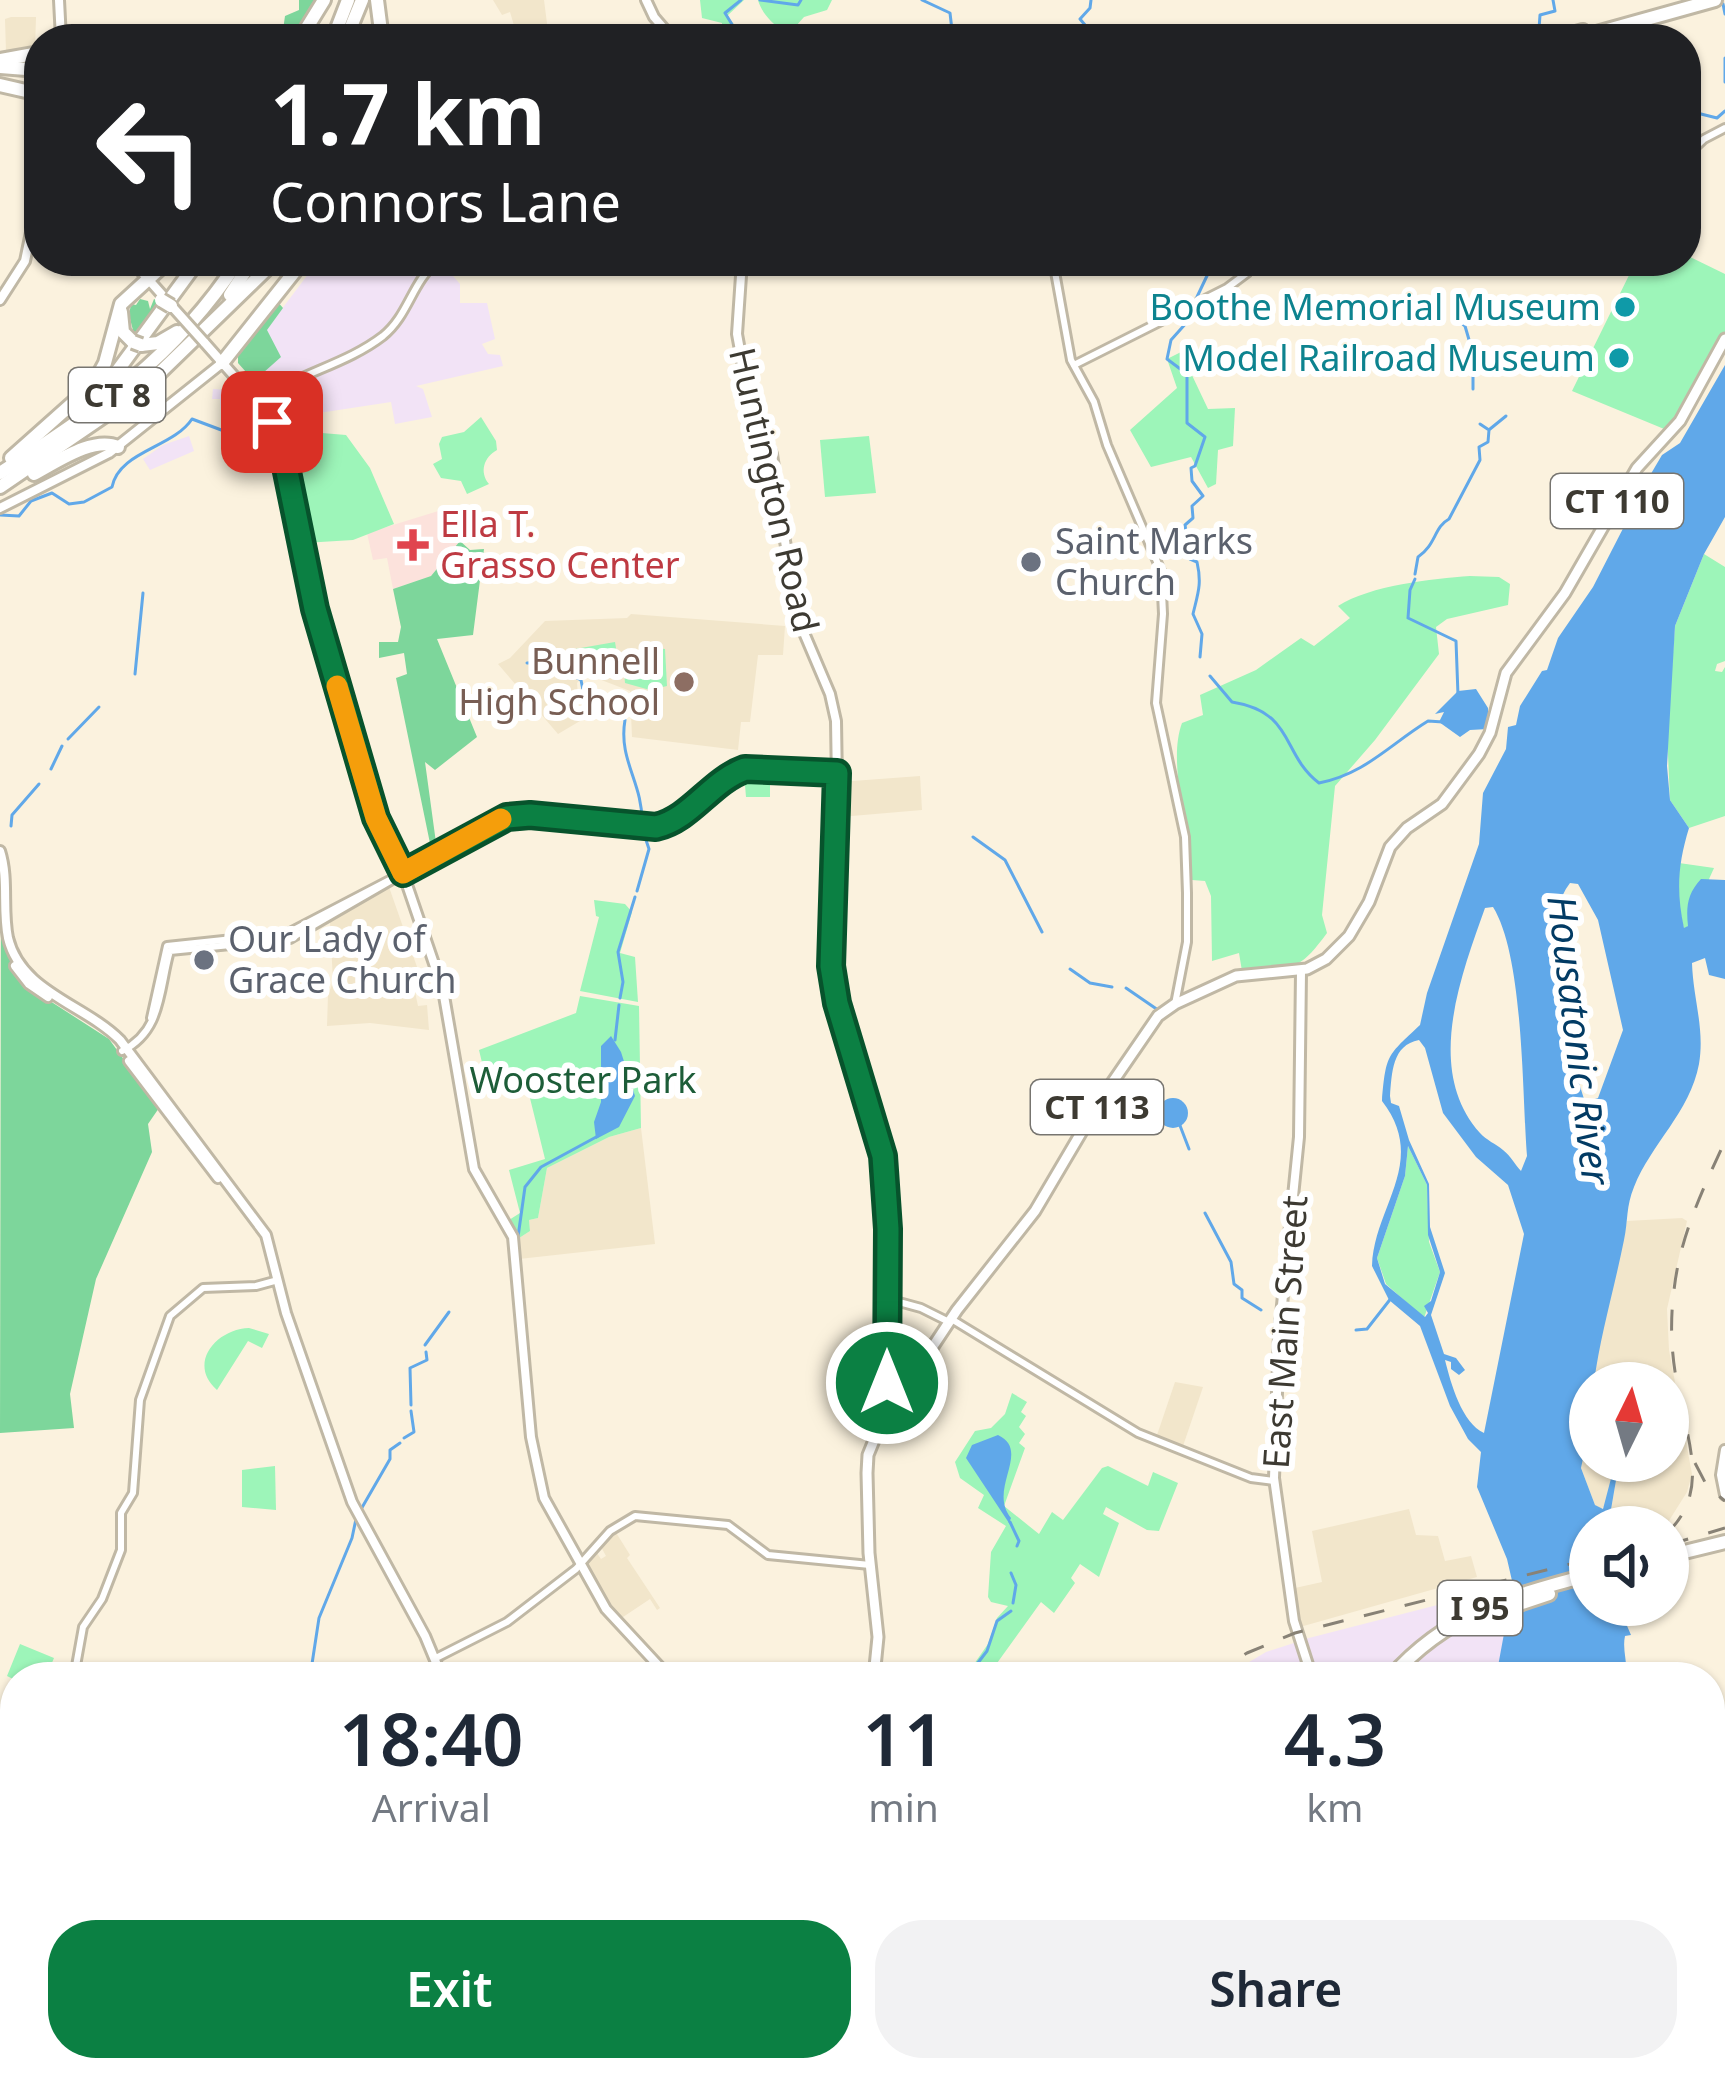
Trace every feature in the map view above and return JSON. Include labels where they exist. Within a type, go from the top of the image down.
[{"type":"highway","points":[[1614,24],[1718,0]]},
{"type":"highway","points":[[1625,24],[1694,3]]},
{"type":"highway","points":[[0,470],[93,385],[105,363],[117,311],[153,276]]},
{"type":"highway","points":[[19,452],[118,370],[188,276]]},
{"type":"highway","name":"CT 8","points":[[0,470],[135,381],[227,276]]},
{"type":"highway","name":"CT 8","points":[[0,489],[127,402],[204,336],[242,276]]},
{"type":"highway","points":[[204,336],[261,276]]},
{"type":"highway","points":[[222,363],[289,276]]},
{"type":"highway","points":[[149,280],[122,310],[120,323],[137,343],[158,343],[181,330],[215,293]]},
{"type":"highway","points":[[130,299],[143,294],[166,301]]},
{"type":"highway","points":[[0,489],[92,446],[110,442],[118,447]]},
{"type":"highway","points":[[1689,1555],[1725,1546]]},
{"type":"highway","name":"I 95","points":[[1413,1662],[1482,1616],[1569,1586]]},
{"type":"main road","points":[[0,300],[24,263]]},
{"type":"main road","points":[[145,276],[204,336],[258,403],[280,442],[315,609],[376,818],[403,873],[446,1001],[474,1169],[513,1237],[529,1424],[544,1498],[606,1609],[655,1662]]},
{"type":"main road","name":"Huntington Road","points":[[741,276],[737,334],[748,394],[773,460],[796,614],[833,705],[837,773],[831,966],[837,1003],[882,1151],[888,1299],[884,1425]]},
{"type":"main road","name":"CT 110","points":[[1301,977],[1349,936],[1369,902],[1390,847],[1445,800],[1479,754],[1511,665],[1565,593],[1637,468],[1680,421],[1725,339]]},
{"type":"main road","points":[[0,508],[118,447],[222,363]]},
{"type":"main road","points":[[0,851],[5,941],[16,968],[35,985],[100,1023],[268,1240],[289,1324],[358,1516],[437,1662]]},
{"type":"main road","name":"CT 113","points":[[875,1662],[878,1634],[867,1473],[874,1441],[950,1321],[1036,1211],[1148,1030],[1179,1002],[1236,976],[1301,977]]},
{"type":"main road","name":"East Main Street","points":[[1301,977],[1299,1143],[1279,1335],[1274,1481],[1294,1621],[1307,1662]]},
{"type":"main road","points":[[1725,1450],[1721,1475],[1725,1495]]},
{"type":"street","points":[[258,403],[289,381],[327,369],[383,336],[406,308],[421,276]]},
{"type":"street","points":[[1056,276],[1073,365],[1094,402],[1161,571],[1163,614],[1156,703],[1186,849],[1188,936],[1179,1002]]},
{"type":"street","points":[[1073,365],[1242,276]]},
{"type":"street","points":[[124,1049],[148,1025],[168,945],[280,936],[330,915],[507,817],[656,827],[673,821],[733,773],[745,769],[837,773]]},
{"type":"street","points":[[76,1662],[82,1627],[103,1599],[120,1552],[121,1515],[133,1492],[140,1400],[169,1318],[186,1299],[206,1288],[278,1280]]},
{"type":"street","points":[[888,1299],[950,1321],[1138,1433],[1251,1478],[1274,1481]]},
{"type":"street","points":[[436,1658],[507,1622],[579,1566],[608,1533],[641,1515],[728,1525],[768,1555],[870,1565]]},
{"type":"shaded area","points":[[493,0],[544,0],[547,24],[514,24],[510,12],[502,15]]},
{"type":"shaded area","points":[[36,17],[36,24],[24,24],[24,50],[6,52],[5,19]]},
{"type":"shaded area","points":[[307,276],[420,276],[401,313],[378,338],[328,367],[302,375],[302,380],[339,366],[387,336],[426,276],[453,276],[460,284],[460,303],[487,303],[495,339],[482,344],[488,354],[500,355],[503,366],[416,386],[423,389],[432,417],[395,424],[391,402],[273,420],[261,406],[243,415],[244,426],[238,431],[222,427],[220,399],[212,399],[213,389],[227,390],[229,396],[279,354],[266,330]]},
{"type":"shaded area","points":[[189,436],[194,451],[150,470],[143,459]]},
{"type":"shaded area","name":"Ella T. Grasso Center","points":[[448,508],[460,541],[431,576],[393,589],[387,558],[373,560],[367,533]]},
{"type":"shaded area","name":"Bunnell High School","points":[[631,614],[785,626],[783,655],[758,655],[750,722],[741,722],[738,750],[632,737],[630,691],[591,676],[577,683],[580,721],[558,734],[498,664],[510,658],[545,621],[627,618]]},
{"type":"shaded area","points":[[920,776],[922,810],[840,817],[839,782]]},
{"type":"shaded area","points":[[389,887],[423,984],[414,987],[418,1006],[427,1005],[429,1030],[370,1023],[327,1026],[333,982],[330,922]]},
{"type":"shaded area","points":[[641,1128],[655,1244],[519,1259],[516,1240],[530,1231],[529,1220],[538,1218],[547,1168],[609,1137]]},
{"type":"shaded area","points":[[1627,1221],[1687,1221],[1667,1309],[1671,1362],[1596,1362]]},
{"type":"shaded area","points":[[1175,1382],[1203,1387],[1182,1449],[1156,1438]]},
{"type":"shaded area","points":[[1689,1458],[1692,1474],[1687,1492],[1678,1506],[1612,1506],[1616,1482],[1689,1482]]},
{"type":"shaded area","points":[[1586,1482],[1611,1482],[1605,1506],[1595,1505]]},
{"type":"shaded area","points":[[1409,1509],[1416,1535],[1438,1536],[1445,1561],[1471,1556],[1477,1577],[1300,1627],[1295,1588],[1322,1582],[1312,1531]]},
{"type":"shaded area","points":[[615,1531],[657,1610],[650,1599],[620,1619],[584,1563],[595,1550],[601,1559],[606,1556],[600,1545]]},
{"type":"shaded area","points":[[1488,1592],[1495,1613],[1508,1608],[1499,1662],[1312,1662],[1305,1639]]},
{"type":"shaded area","points":[[1297,1642],[1302,1662],[1249,1662]]},
{"type":"green space","points":[[299,0],[318,0],[303,24],[284,24],[285,16],[299,10]]},
{"type":"green space","points":[[700,0],[744,0],[727,16],[734,24],[702,18]]},
{"type":"green space","points":[[758,0],[832,0],[827,10],[804,17],[798,24],[774,24]]},
{"type":"green space","points":[[1701,262],[1725,274],[1725,334],[1669,431],[1572,391],[1629,276],[1701,276]]},
{"type":"green space","points":[[154,299],[162,303],[135,338],[129,315],[131,304],[148,301],[150,309]]},
{"type":"green space","points":[[277,301],[283,308],[267,330],[281,357],[254,381],[238,363],[238,356]]},
{"type":"green space","points":[[1181,352],[1208,409],[1235,408],[1233,446],[1218,450],[1216,484],[1208,488],[1191,457],[1151,467],[1130,430],[1177,388],[1167,359]]},
{"type":"green space","points":[[481,417],[497,450],[484,465],[489,484],[467,494],[461,481],[441,478],[433,464],[442,459],[442,437],[464,432]]},
{"type":"green space","points":[[322,422],[322,433],[346,435],[370,468],[394,524],[353,540],[304,543],[285,426]]},
{"type":"green space","points":[[869,436],[876,493],[825,497],[820,440]]},
{"type":"green space","points":[[460,541],[470,550],[484,549],[473,635],[437,639],[477,737],[435,770],[425,762],[437,850],[432,853],[396,678],[407,674],[404,653],[379,658],[379,642],[398,642],[401,627],[393,589],[431,576]]},
{"type":"green space","points":[[1704,554],[1725,567],[1725,661],[1715,671],[1725,667],[1725,816],[1689,828],[1670,800],[1667,732],[1675,626]]},
{"type":"green space","points":[[1499,577],[1510,584],[1508,605],[1447,619],[1436,627],[1439,654],[1335,786],[1322,915],[1327,933],[1307,957],[1290,967],[1242,971],[1239,953],[1212,961],[1211,896],[1205,881],[1191,877],[1177,758],[1182,723],[1203,715],[1200,695],[1256,670],[1301,638],[1314,646],[1350,618],[1338,606],[1352,599],[1402,584]]},
{"type":"green space","points":[[615,642],[618,660],[578,667],[575,649]]},
{"type":"green space","points":[[647,647],[665,649],[667,686],[650,690],[625,683],[629,660]]},
{"type":"green space","points":[[744,773],[770,773],[770,797],[746,797]]},
{"type":"green space","points":[[1679,863],[1714,868],[1684,929],[1677,898]]},
{"type":"green space","points":[[1,883],[2,940],[21,978],[109,1039],[159,1108],[148,1124],[152,1152],[96,1279],[70,1394],[74,1428],[0,1433]]},
{"type":"green space","points":[[594,900],[625,904],[632,912],[620,953],[635,957],[638,1002],[580,991],[599,917]]},
{"type":"green space","name":"Wooster Park","points":[[580,996],[639,1006],[641,1128],[609,1137],[547,1168],[538,1218],[529,1220],[530,1231],[516,1240],[509,1220],[520,1213],[509,1170],[545,1159],[527,1086],[490,1096],[479,1050],[576,1013]]},
{"type":"green space","points":[[1408,1146],[1427,1185],[1429,1242],[1440,1272],[1424,1318],[1386,1284],[1377,1258],[1405,1176]]},
{"type":"green space","points":[[249,1328],[269,1334],[262,1348],[248,1341],[217,1390],[205,1369],[209,1350],[226,1334]]},
{"type":"green space","points":[[890,1353],[920,1360],[885,1411]]},
{"type":"green space","points":[[1012,1393],[1027,1402],[1019,1427],[1025,1434],[1019,1443],[1025,1448],[1004,1506],[1039,1534],[1052,1512],[1063,1520],[1102,1468],[1108,1466],[1148,1486],[1153,1472],[1178,1483],[1159,1531],[1147,1530],[1106,1507],[1103,1514],[1119,1523],[1099,1577],[1080,1564],[1071,1578],[1075,1583],[1054,1613],[1041,1602],[998,1662],[975,1662],[1008,1606],[988,1597],[991,1552],[1006,1526],[978,1508],[984,1495],[960,1478],[955,1462],[975,1431],[991,1428],[1005,1414]]},
{"type":"green space","points":[[275,1466],[276,1510],[242,1507],[242,1470]]},
{"type":"green space","points":[[20,1644],[54,1658],[52,1662],[13,1662]]},
{"type":"water","points":[[1725,365],[1725,517],[1704,554],[1675,626],[1667,766],[1670,800],[1689,828],[1679,878],[1684,928],[1690,895],[1701,879],[1725,880],[1725,979],[1709,975],[1705,958],[1692,963],[1701,1038],[1694,1081],[1631,1194],[1598,1362],[1569,1362],[1569,1482],[1586,1482],[1597,1506],[1569,1506],[1569,1626],[1627,1626],[1631,1635],[1625,1636],[1625,1662],[1499,1662],[1513,1585],[1477,1487],[1481,1452],[1450,1406],[1420,1326],[1389,1300],[1372,1266],[1400,1164],[1395,1123],[1382,1101],[1385,1074],[1395,1050],[1420,1025],[1479,844],[1483,793],[1506,749],[1508,727],[1516,725],[1520,706],[1547,670],[1558,638],[1593,587],[1662,455],[1680,443]],"holes":[[[1570,883],[1578,884],[1598,920],[1623,1030],[1598,1098],[1585,1102],[1570,1052],[1554,959],[1559,904]],[[1493,907],[1516,991],[1522,1063],[1527,1156],[1521,1171],[1506,1152],[1480,1133],[1463,1108],[1451,1052],[1458,992],[1485,908]],[[1419,1040],[1443,1113],[1476,1157],[1508,1185],[1524,1234],[1484,1433],[1469,1421],[1458,1402],[1445,1360],[1459,1375],[1465,1370],[1456,1358],[1444,1354],[1431,1315],[1445,1273],[1430,1227],[1429,1184],[1399,1106],[1391,1103],[1398,1054]],[[1408,1146],[1427,1185],[1428,1235],[1440,1272],[1431,1301],[1424,1306],[1425,1317],[1385,1284],[1377,1258],[1405,1176]]]},
{"type":"water","points":[[1476,689],[1488,708],[1488,729],[1470,730],[1460,737],[1439,722],[1444,712],[1435,714],[1458,691]]},
{"type":"water","points":[[611,1036],[635,1096],[619,1127],[596,1139],[601,1046]]},
{"type":"water","points":[[1173,1098],[1184,1102],[1188,1113],[1184,1124],[1173,1128],[1162,1124],[1158,1113],[1162,1102]]},
{"type":"water","points":[[998,1435],[1011,1451],[1004,1495],[1009,1523],[966,1458],[972,1445]]},
{"type":"water","points":[[1610,1482],[1616,1482],[1612,1506],[1604,1506]]},
{"type":"waterway","points":[[732,24],[725,13],[741,0]]},
{"type":"waterway","points":[[760,0],[798,5],[801,0]]},
{"type":"waterway","points":[[922,0],[950,13],[951,24]]},
{"type":"waterway","points":[[1084,24],[1080,19],[1091,0]]},
{"type":"waterway","points":[[1539,24],[1540,15],[1555,11],[1553,0]]},
{"type":"waterway","points":[[1723,4],[1725,14]]},
{"type":"waterway","points":[[1725,58],[1725,82]]},
{"type":"waterway","points":[[1701,114],[1717,118],[1725,111]]},
{"type":"waterway","points":[[1196,299],[1207,276]]},
{"type":"waterway","points":[[1461,307],[1458,320],[1465,326],[1472,350]]},
{"type":"waterway","points":[[1192,308],[1188,321],[1171,340],[1167,359],[1187,374],[1187,423],[1205,437],[1191,468],[1192,481],[1203,496],[1192,506],[1193,518],[1185,525],[1190,559],[1197,562],[1198,570],[1193,614],[1202,634],[1200,657]]},
{"type":"waterway","points":[[1473,362],[1473,389]]},
{"type":"waterway","points":[[228,434],[240,433],[257,413]]},
{"type":"waterway","points":[[1490,429],[1506,416]]},
{"type":"waterway","points":[[0,515],[19,516],[31,501],[52,493],[69,504],[84,502],[112,487],[125,465],[192,419],[224,431]]},
{"type":"waterway","points":[[1415,574],[1418,557],[1449,519],[1480,460],[1479,447],[1488,442],[1489,430],[1480,424]]},
{"type":"waterway","points":[[1415,579],[1408,618],[1456,641],[1458,695]]},
{"type":"waterway","points":[[135,674],[143,593]]},
{"type":"waterway","points":[[527,663],[550,665],[581,680],[585,700],[593,708]]},
{"type":"waterway","points":[[1210,676],[1232,702],[1252,707],[1277,724],[1298,760],[1319,783],[1363,766],[1428,721],[1443,722]]},
{"type":"waterway","points":[[68,739],[99,707]]},
{"type":"waterway","points":[[602,709],[614,709],[625,720],[625,747],[642,823]]},
{"type":"waterway","points":[[51,769],[62,746]]},
{"type":"waterway","points":[[11,826],[12,815],[39,784]]},
{"type":"waterway","points":[[637,891],[649,849],[643,831]]},
{"type":"waterway","points":[[973,837],[1005,860],[1042,932]]},
{"type":"waterway","points":[[620,998],[623,982],[618,952],[635,897]]},
{"type":"waterway","points":[[1070,969],[1090,983],[1112,987]]},
{"type":"waterway","points":[[1126,988],[1158,1010]]},
{"type":"waterway","points":[[615,1040],[619,1005]]},
{"type":"waterway","points":[[1179,1123],[1189,1149]]},
{"type":"waterway","points":[[518,1237],[525,1187],[541,1167],[598,1136]]},
{"type":"waterway","points":[[1205,1213],[1231,1262],[1242,1298],[1261,1310]]},
{"type":"waterway","points":[[1356,1330],[1367,1329],[1392,1297]]},
{"type":"waterway","points":[[425,1345],[449,1312]]},
{"type":"waterway","points":[[411,1405],[410,1368],[427,1360],[426,1352]]},
{"type":"waterway","points":[[404,1438],[414,1432],[411,1411]]},
{"type":"waterway","points":[[360,1511],[390,1459],[390,1450],[400,1443]]},
{"type":"waterway","points":[[312,1662],[319,1618],[356,1519]]},
{"type":"waterway","points":[[1010,1522],[1017,1546]]},
{"type":"waterway","points":[[1011,1573],[1016,1585],[1013,1603]]},
{"type":"waterway","points":[[979,1662],[997,1621],[1011,1611]]},
{"type":"railway","points":[[1685,1506],[1692,1461],[1673,1360],[1674,1290],[1687,1232],[1725,1141]]},
{"type":"railway","points":[[1695,1463],[1707,1486],[1725,1501]]},
{"type":"railway","points":[[1689,1539],[1725,1528]]},
{"type":"railway","points":[[1233,1662],[1295,1633],[1569,1564]]},
{"type":"slow traffic","points":[[337,686],[376,818],[403,873],[501,819]]},
{"type":"place","name":"Boothe Memorial Museum","points":[[1625,307]]},
{"type":"place","name":"Model Railroad Museum","points":[[1619,358]]},
{"type":"place","name":"Ella T. Grasso Center","points":[[413,545]]},
{"type":"place","name":"Saint Marks Church","points":[[1031,562]]},
{"type":"place","name":"Bunnell High School","points":[[684,682]]},
{"type":"place","name":"Our Lady of Grace Church","points":[[204,960]]},
{"type":"route","points":[[272,422],[284,457],[315,609],[376,818],[403,873],[507,817],[656,827],[673,821],[733,773],[745,769],[837,773],[831,966],[837,1003],[883,1156],[888,1229],[887,1383]]},
{"type":"water label","name":"Housatonic River","points":[[1579,1040]]}]
